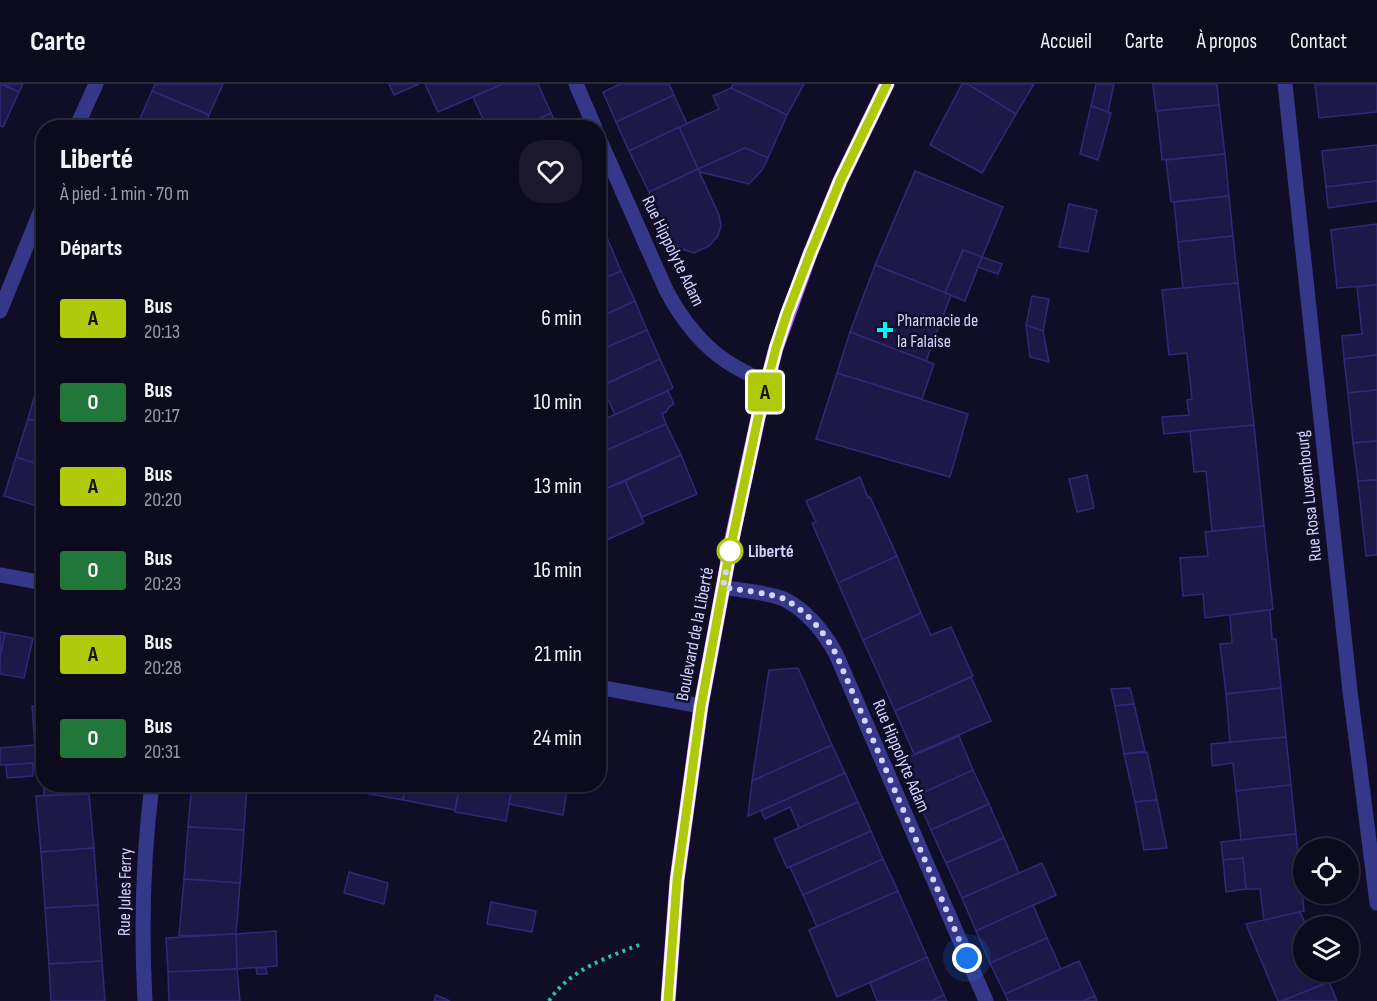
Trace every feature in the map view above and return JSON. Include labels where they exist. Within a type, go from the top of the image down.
[{"type":"main road","name":"Boulevard de la Liberté","points":[[668,1001],[682,839],[701,706],[751,449],[776,348],[787,314],[840,181],[887,84]]},
{"type":"street","points":[[80,120],[96,84]]},
{"type":"street","points":[[576,84],[592,120]]},
{"type":"street","name":"Rue Rosa Luxembourg","points":[[1285,84],[1350,691],[1371,823],[1377,903]]},
{"type":"street","name":"Rue Hippolyte Adam","points":[[606,154],[678,312],[691,329],[724,360],[767,383]]},
{"type":"street","points":[[0,311],[36,223]]},
{"type":"street","points":[[0,575],[36,582]]},
{"type":"street","name":"Rue Hippolyte Adam","points":[[723,587],[782,598],[812,620],[826,636],[836,654],[986,1001]]},
{"type":"street","points":[[606,688],[701,706]]},
{"type":"street","name":"Rue Jules Ferry","points":[[145,1001],[144,874],[145,840],[151,792]]},
{"type":"path","points":[[549,1001],[555,992],[575,975],[597,961],[673,932]]},
{"type":"building","points":[[0,84],[19,92],[3,127],[0,126]]},
{"type":"building","points":[[3,84],[23,84],[19,92]]},
{"type":"building","points":[[155,84],[223,84],[209,115],[152,91]]},
{"type":"building","points":[[389,84],[419,84],[394,95]]},
{"type":"building","points":[[425,84],[503,84],[438,112]]},
{"type":"building","points":[[503,84],[538,84],[551,113],[536,120],[483,120],[473,97]]},
{"type":"building","points":[[620,84],[669,84],[674,95],[616,122],[603,92]]},
{"type":"building","points":[[733,84],[804,84],[787,115],[731,88]]},
{"type":"building","points":[[962,84],[968,84],[1016,114],[982,173],[930,145]]},
{"type":"building","points":[[968,84],[1034,84],[1016,114]]},
{"type":"building","points":[[1096,84],[1114,84],[1108,112],[1091,106]]},
{"type":"building","points":[[1153,84],[1217,84],[1219,105],[1156,111]]},
{"type":"building","points":[[1315,84],[1377,84],[1377,112],[1319,118]]},
{"type":"building","points":[[731,88],[787,115],[768,158],[745,148],[698,169],[679,127],[719,109],[713,96]]},
{"type":"building","points":[[152,91],[209,115],[207,120],[139,120]]},
{"type":"building","points":[[674,95],[687,124],[629,151],[616,122]]},
{"type":"building","points":[[1219,105],[1225,154],[1162,160],[1157,111]]},
{"type":"building","points":[[1091,106],[1111,113],[1098,160],[1080,154]]},
{"type":"building","points":[[551,113],[554,120],[536,120]]},
{"type":"building","points":[[679,127],[698,169],[649,192],[629,151]]},
{"type":"building","points":[[1377,145],[1377,181],[1326,187],[1322,151]]},
{"type":"building","points":[[745,148],[768,158],[762,170],[749,184],[700,172],[698,169]]},
{"type":"building","points":[[1225,154],[1229,196],[1171,202],[1166,160]]},
{"type":"building","points":[[698,169],[719,215],[721,226],[718,236],[709,246],[694,253],[679,248],[670,240],[649,192]]},
{"type":"building","points":[[915,171],[1003,207],[982,257],[963,250],[945,293],[875,265]]},
{"type":"building","points":[[1377,181],[1377,201],[1328,208],[1326,187]]},
{"type":"building","points":[[1229,196],[1233,236],[1178,242],[1174,202]]},
{"type":"building","points":[[1069,204],[1097,210],[1088,252],[1059,247]]},
{"type":"building","points":[[1377,224],[1377,285],[1337,288],[1331,230]]},
{"type":"building","points":[[1233,236],[1238,283],[1183,289],[1178,242]]},
{"type":"building","points":[[608,240],[621,271],[606,278],[606,241]]},
{"type":"building","points":[[963,250],[982,257],[965,301],[945,293]]},
{"type":"building","points":[[982,257],[1002,264],[998,274],[978,267]]},
{"type":"building","points":[[875,265],[951,295],[926,361],[850,332]]},
{"type":"building","points":[[621,271],[635,301],[606,314],[606,278]]},
{"type":"building","points":[[1238,283],[1254,425],[1164,434],[1162,417],[1189,415],[1187,400],[1192,399],[1187,353],[1169,355],[1162,290]]},
{"type":"building","points":[[1377,285],[1377,355],[1344,359],[1342,336],[1362,334],[1357,287]]},
{"type":"building","points":[[1032,296],[1049,299],[1043,331],[1026,325]]},
{"type":"building","points":[[635,301],[647,330],[606,348],[606,314]]},
{"type":"building","points":[[1026,325],[1043,331],[1049,362],[1030,357]]},
{"type":"building","points":[[647,330],[660,359],[606,384],[606,348]]},
{"type":"building","points":[[850,332],[934,364],[922,399],[837,373]]},
{"type":"building","points":[[1377,355],[1377,390],[1348,393],[1344,359]]},
{"type":"building","points":[[660,359],[673,388],[615,415],[609,401],[606,402],[606,384]]},
{"type":"building","points":[[837,373],[968,414],[950,477],[816,439]]},
{"type":"building","points":[[1377,390],[1377,441],[1353,443],[1348,393]]},
{"type":"building","points":[[36,391],[36,421],[28,419]]},
{"type":"building","points":[[668,391],[674,404],[662,413],[666,424],[606,450],[606,418]]},
{"type":"building","points":[[28,419],[36,421],[36,463],[16,457]]},
{"type":"building","points":[[666,424],[681,455],[606,488],[606,450]]},
{"type":"building","points":[[1254,425],[1264,526],[1212,531],[1206,471],[1194,472],[1190,431]]},
{"type":"building","points":[[1377,441],[1377,480],[1358,481],[1353,443]]},
{"type":"building","points":[[681,455],[697,494],[642,517],[625,481]]},
{"type":"building","points":[[16,457],[36,463],[36,506],[4,496]]},
{"type":"building","points":[[1087,475],[1094,508],[1077,512],[1069,479]]},
{"type":"building","points":[[860,477],[897,556],[838,583],[812,523],[816,522],[806,501]]},
{"type":"building","points":[[1377,480],[1377,555],[1366,556],[1358,481]]},
{"type":"building","points":[[625,481],[644,523],[606,540],[606,489]]},
{"type":"building","points":[[1264,526],[1273,609],[1205,618],[1203,594],[1183,596],[1180,558],[1208,556],[1205,532]]},
{"type":"building","points":[[897,556],[921,613],[863,640],[838,583]]},
{"type":"building","points":[[1270,610],[1272,639],[1276,639],[1281,688],[1226,694],[1220,644],[1232,643],[1230,615]]},
{"type":"building","points":[[921,613],[931,635],[951,627],[973,676],[895,711],[863,640]]},
{"type":"building","points":[[0,632],[5,633],[0,657]]},
{"type":"building","points":[[5,633],[33,638],[24,678],[0,674],[0,657]]},
{"type":"building","points":[[798,668],[832,745],[752,781],[769,670]]},
{"type":"building","points":[[971,677],[991,721],[914,754],[895,711]]},
{"type":"building","points":[[1130,688],[1134,704],[1115,706],[1111,689]]},
{"type":"building","points":[[1281,688],[1286,737],[1230,743],[1226,694]]},
{"type":"building","points":[[1134,704],[1145,751],[1124,754],[1115,706]]},
{"type":"building","points":[[32,706],[36,706],[36,763]]},
{"type":"building","points":[[959,736],[973,770],[916,796],[900,761]]},
{"type":"building","points":[[1286,737],[1291,785],[1236,791],[1233,763],[1212,766],[1211,744]]},
{"type":"building","points":[[35,745],[36,763],[0,765],[0,748]]},
{"type":"building","points":[[832,745],[845,773],[748,816],[752,781]]},
{"type":"building","points":[[1147,752],[1157,800],[1135,802],[1124,754]]},
{"type":"building","points":[[33,763],[33,776],[7,778],[6,765]]},
{"type":"building","points":[[973,770],[989,804],[931,830],[916,796]]},
{"type":"building","points":[[845,773],[858,802],[799,828],[790,807],[765,819],[761,811]]},
{"type":"building","points":[[1291,785],[1296,834],[1241,840],[1236,791]]},
{"type":"building","points":[[44,792],[98,792],[44,796]]},
{"type":"building","points":[[191,792],[246,792],[244,830],[188,827]]},
{"type":"building","points":[[358,792],[404,792],[403,800]]},
{"type":"building","points":[[404,792],[458,792],[455,810],[403,800]]},
{"type":"building","points":[[459,792],[511,792],[506,821],[455,812]]},
{"type":"building","points":[[511,792],[567,792],[563,815],[509,804]]},
{"type":"building","points":[[89,794],[94,848],[41,852],[36,796]]},
{"type":"building","points":[[1157,800],[1167,848],[1144,850],[1135,802]]},
{"type":"building","points":[[858,802],[871,831],[787,868],[774,839]]},
{"type":"building","points":[[989,804],[1004,838],[946,863],[931,830]]},
{"type":"building","points":[[188,827],[244,830],[240,883],[184,879]]},
{"type":"building","points":[[871,831],[883,859],[803,895],[790,867]]},
{"type":"building","points":[[1296,834],[1296,838],[1293,838],[1293,904],[1303,904],[1304,911],[1264,920],[1260,889],[1246,889],[1243,858],[1223,860],[1221,842]]},
{"type":"building","points":[[1004,838],[1019,873],[962,898],[946,863]]},
{"type":"building","points":[[94,848],[98,905],[45,908],[41,852]]},
{"type":"building","points":[[1243,858],[1246,889],[1226,892],[1223,860]]},
{"type":"building","points":[[883,859],[898,891],[817,927],[803,895]]},
{"type":"building","points":[[1042,863],[1056,895],[976,931],[962,898]]},
{"type":"building","points":[[349,872],[388,883],[384,904],[344,893]]},
{"type":"building","points":[[184,879],[240,883],[236,934],[179,936]]},
{"type":"building","points":[[898,891],[927,957],[837,997],[809,930]]},
{"type":"building","points":[[491,902],[536,911],[532,932],[487,924]]},
{"type":"building","points":[[98,905],[102,961],[49,964],[45,908]]},
{"type":"building","points":[[1033,905],[1047,938],[990,963],[976,931]]},
{"type":"building","points":[[1300,912],[1302,916],[1293,916],[1293,982],[1329,982],[1278,1001],[1246,924]]},
{"type":"building","points":[[276,931],[277,966],[237,969],[236,934]]},
{"type":"building","points":[[236,934],[237,969],[168,972],[166,938]]},
{"type":"building","points":[[1047,938],[1061,969],[1005,994],[990,963]]},
{"type":"building","points":[[927,957],[944,995],[932,1001],[877,1001],[870,983]]},
{"type":"building","points":[[102,961],[105,1001],[51,1001],[49,964]]},
{"type":"building","points":[[1079,961],[1095,996],[1083,1001],[1008,1001],[1005,994]]},
{"type":"building","points":[[256,968],[266,968],[267,974],[257,974]]},
{"type":"building","points":[[237,969],[240,1001],[169,1001],[168,972]]},
{"type":"building","points":[[1329,982],[1337,1001],[1282,1001]]},
{"type":"building","points":[[436,995],[450,1001],[434,1001]]},
{"type":"building","points":[[944,995],[947,1001],[932,1001]]},
{"type":"building","points":[[1095,996],[1097,1001],[1083,1001]]},
{"type":"bus line","name":"A","points":[[668,1001],[677,880],[701,706],[729,555],[758,418],[776,348],[810,254],[840,181],[887,84]]},
{"type":"place","name":"Pharmacie de la Falaise","points":[[885,330]]},
{"type":"place","name":"Liberté","points":[[730,551]]},
{"type":"route","points":[[730,551],[723,587],[782,598],[812,620],[826,636],[836,654],[967,958]]}]
